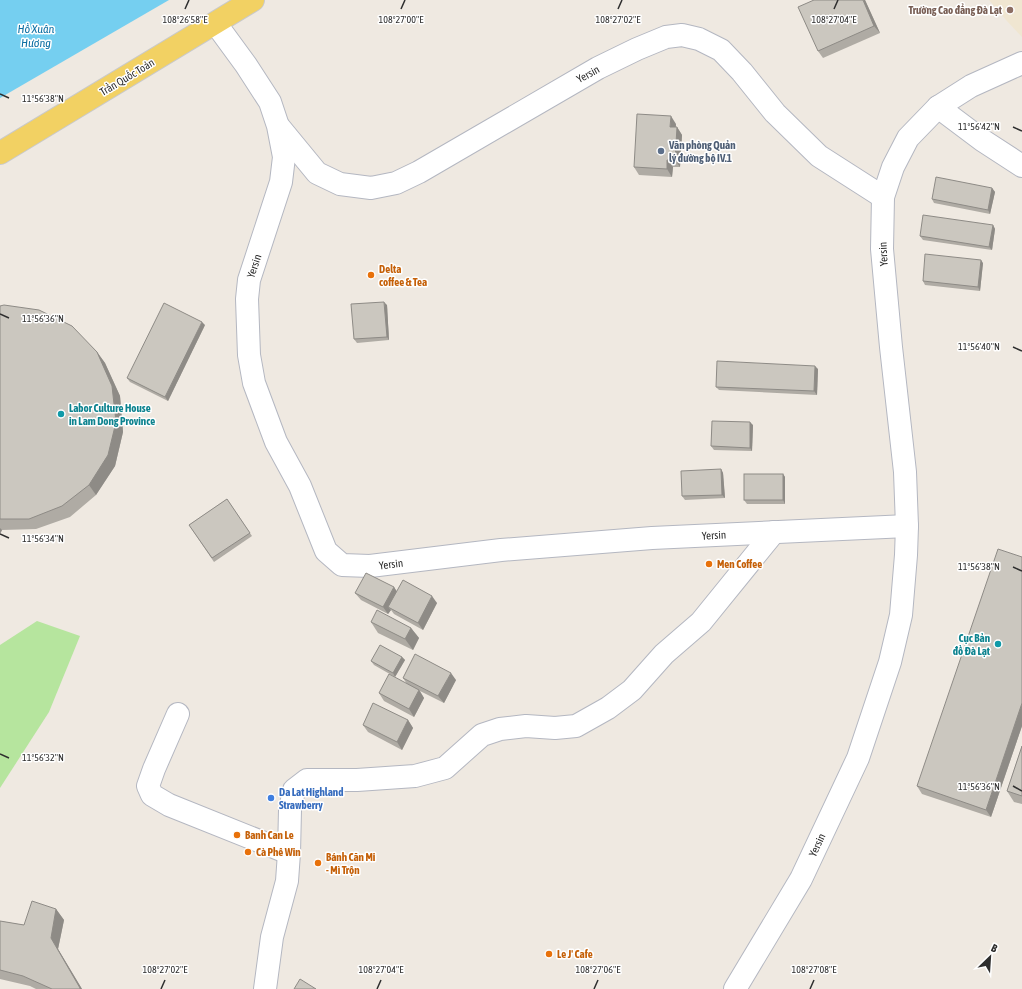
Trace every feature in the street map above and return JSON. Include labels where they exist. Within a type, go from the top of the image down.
[{"type":"main road","name":"Trần Quốc Toản","points":[[0,153],[216,24],[253,0]]},
{"type":"street","name":"Yersin","points":[[216,24],[246,65],[270,102],[278,126],[284,157],[281,182],[249,280],[247,299],[249,355],[254,383],[276,442],[300,486],[326,551],[342,565],[370,566],[501,550],[652,538],[907,526]]},
{"type":"street","name":"Yersin","points":[[278,126],[318,173],[340,184],[371,188],[396,183],[420,172],[598,68],[666,37],[682,35],[699,38],[721,50],[742,72],[775,113],[819,156],[883,197]]},
{"type":"street","name":"Yersin","points":[[736,989],[801,879],[858,758],[890,662],[901,615],[907,526],[904,472],[882,249],[883,197],[892,167],[908,138],[938,107],[971,86],[1022,63]]},
{"type":"street","points":[[938,107],[982,140],[1022,166]]},
{"type":"street","points":[[265,989],[272,937],[287,881],[290,810],[294,790],[307,780],[357,780],[415,776],[445,768],[482,735],[500,729],[526,726],[555,728],[576,726],[608,708],[632,690],[664,654],[701,622],[774,532]]},
{"type":"street","points":[[178,714],[148,786],[152,795],[169,805],[289,853]]},
{"type":"shaded area","name":"Trường Cao đẳng Đà Lạt","points":[[989,0],[1022,0],[1022,37],[1006,20]]},
{"type":"green space","points":[[37,621],[80,636],[49,712],[0,788],[0,645]]},
{"type":"water","name":"Hồ Xuân Hương","points":[[0,0],[169,0],[0,98]]},
{"type":"building","points":[[814,0],[863,0],[874,26],[818,51],[798,7]]},
{"type":"building","name":"Văn phòng Quản lý đường bộ IV.1","points":[[637,114],[671,116],[670,127],[677,127],[675,160],[667,160],[667,169],[634,167]]},
{"type":"building","points":[[936,177],[992,188],[988,210],[932,199]]},
{"type":"building","points":[[923,215],[993,225],[989,247],[920,236]]},
{"type":"building","points":[[925,254],[981,260],[978,287],[923,281]]},
{"type":"building","points":[[384,302],[387,337],[354,339],[351,304]]},
{"type":"building","points":[[164,303],[202,322],[165,397],[127,378]]},
{"type":"building","name":"Labor Culture House in Lam Dong Province","points":[[4,305],[39,310],[72,326],[97,352],[112,386],[116,422],[108,455],[89,485],[62,506],[29,519],[0,519],[0,306]]},
{"type":"building","points":[[717,361],[815,366],[814,391],[716,387]]},
{"type":"building","points":[[712,421],[750,422],[750,448],[711,446]]},
{"type":"building","points":[[721,469],[722,495],[682,496],[681,471]]},
{"type":"building","points":[[744,474],[783,474],[783,500],[744,500]]},
{"type":"building","points":[[227,499],[250,533],[212,558],[189,525]]},
{"type":"building","name":"Cục Bản đồ Đà Lạt","points":[[998,549],[1022,557],[1022,703],[986,810],[917,786]]},
{"type":"building","points":[[366,573],[394,587],[383,607],[355,593]]},
{"type":"building","points":[[403,580],[432,596],[418,623],[388,607]]},
{"type":"building","points":[[377,610],[411,628],[405,639],[371,622]]},
{"type":"building","points":[[380,645],[402,657],[393,673],[371,661]]},
{"type":"building","points":[[415,654],[451,673],[438,696],[403,678]]},
{"type":"building","points":[[389,674],[419,690],[409,709],[379,693]]},
{"type":"building","points":[[373,703],[408,720],[397,742],[363,725]]},
{"type":"building","points":[[1022,746],[1022,796],[1007,791]]},
{"type":"building","points":[[32,901],[56,909],[51,938],[80,989],[52,989],[23,976],[0,970],[0,921],[24,925]]},
{"type":"building","points":[[300,979],[316,989],[294,989]]},
{"type":"place","name":"Trường Cao đẳng Đà Lạt","points":[[1010,10]]},
{"type":"place","name":"Văn phòng Quản lý đường bộ IV.1","points":[[661,151]]},
{"type":"place","name":"Delta coffee & Tea","points":[[371,275]]},
{"type":"place","name":"Labor Culture House in Lam Dong Province","points":[[61,414]]},
{"type":"place","name":"Men Coffee","points":[[709,564]]},
{"type":"place","name":"Cục Bản đồ Đà Lạt","points":[[998,644]]},
{"type":"place","name":"Da Lat Highland Strawberry","points":[[271,798]]},
{"type":"place","name":"Banh Can Le","points":[[237,835]]},
{"type":"place","name":"Cà Phê Win","points":[[248,852]]},
{"type":"place","name":"Bánh Căn Mi - Mì Trộn","points":[[318,863]]},
{"type":"place","name":"Le J' Cafe","points":[[549,954]]}]
